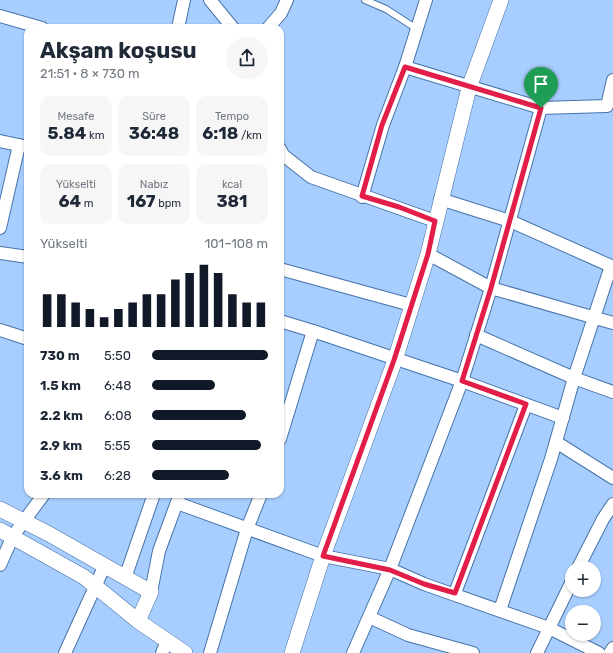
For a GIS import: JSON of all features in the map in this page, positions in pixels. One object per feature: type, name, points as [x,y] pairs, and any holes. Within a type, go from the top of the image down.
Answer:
[{"type":"street","points":[[179,24],[184,0]]},
{"type":"street","points":[[210,0],[230,24]]},
{"type":"street","points":[[271,24],[281,13],[286,0]]},
{"type":"street","points":[[362,196],[382,125],[405,67],[426,0]]},
{"type":"street","points":[[292,653],[323,556],[394,360],[428,254],[440,199],[470,88],[501,0]]},
{"type":"street","points":[[0,16],[28,24]]},
{"type":"street","points":[[405,67],[470,88],[541,108],[610,106],[613,80]]},
{"type":"street","points":[[353,653],[390,570],[462,381],[491,288],[541,108]]},
{"type":"street","points":[[0,141],[23,146],[0,228]]},
{"type":"street","points":[[284,156],[310,177],[362,196],[399,207],[435,221]]},
{"type":"street","points":[[440,199],[510,221],[612,265],[574,378],[556,442],[500,610]]},
{"type":"street","points":[[0,253],[24,256]]},
{"type":"street","points":[[428,254],[491,288],[594,316],[613,323]]},
{"type":"street","points":[[284,270],[411,305]]},
{"type":"street","points":[[284,322],[394,360],[462,381],[563,418]]},
{"type":"street","points":[[0,330],[24,338]]},
{"type":"street","points":[[284,426],[313,331]]},
{"type":"street","points":[[476,335],[574,378],[613,392]]},
{"type":"street","points":[[455,593],[526,404]]},
{"type":"street","points":[[556,442],[613,478]]},
{"type":"street","points":[[0,566],[6,533],[23,521],[41,498]]},
{"type":"street","points":[[125,578],[153,498]]},
{"type":"street","points":[[138,621],[151,592],[159,551],[178,498],[247,530],[323,556],[390,570],[424,584],[455,593],[549,628],[599,653]]},
{"type":"street","points":[[210,653],[247,530],[259,498]]},
{"type":"street","points":[[582,561],[603,519],[613,504]]},
{"type":"street","points":[[0,510],[49,534],[104,567],[151,592]]},
{"type":"street","points":[[6,533],[84,577],[138,621],[165,647],[185,653]]},
{"type":"street","points":[[65,653],[104,567]]},
{"type":"street","points":[[537,653],[565,595]]},
{"type":"street","points":[[369,617],[408,635],[473,653]]},
{"type":"street","points":[[610,653],[613,648]]},
{"type":"lane","points":[[365,0],[386,9],[417,29]]},
{"type":"route","points":[[405,67],[470,88],[541,108],[491,288],[462,381],[526,404],[455,593],[424,584],[390,570],[323,556],[394,360],[428,254],[435,221],[399,207],[362,196],[382,125],[405,67]]}]
